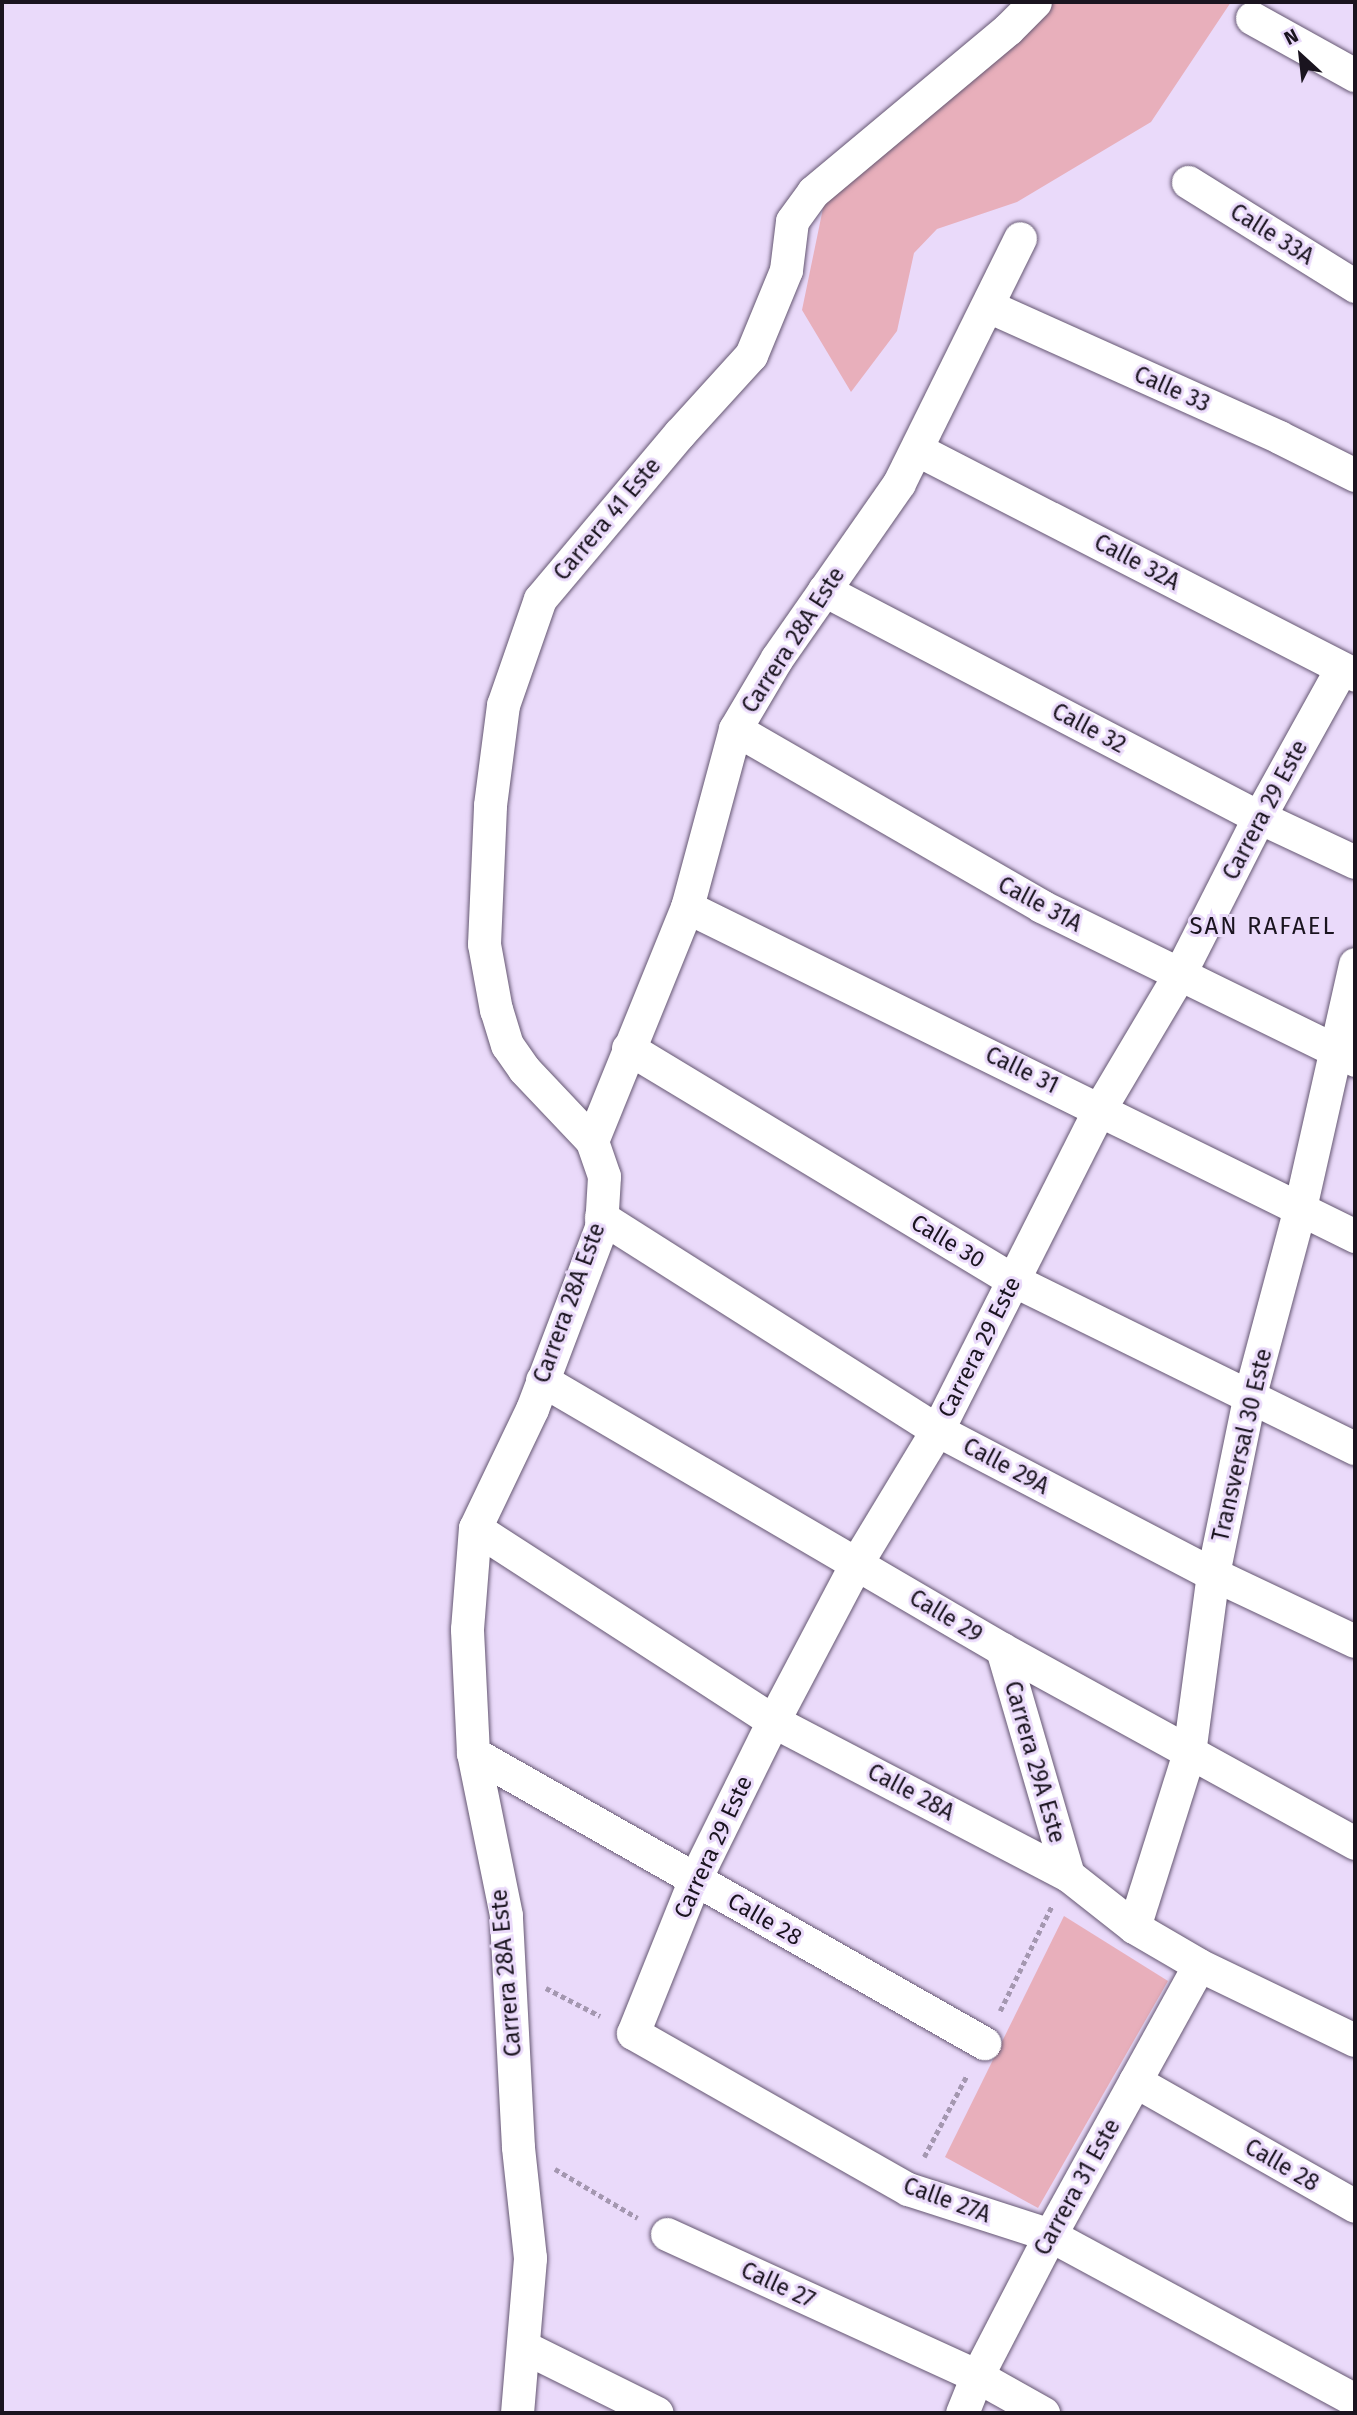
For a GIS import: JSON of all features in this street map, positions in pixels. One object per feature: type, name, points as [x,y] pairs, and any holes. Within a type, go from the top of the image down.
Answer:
[{"type":"street","name":"Carrera 41 Este","points":[[592,1141],[524,1069],[507,1045],[496,1010],[484,944],[490,805],[503,705],[540,599],[679,434],[751,355],[786,270],[792,221],[813,191],[1009,29],[1035,2]]},
{"type":"street","points":[[1252,18],[1355,75]]},
{"type":"street","name":"Calle 33A","points":[[1188,182],[1355,286]]},
{"type":"street","name":"Carrera 28A Este","points":[[517,2413],[530,2258],[518,2147],[506,1915],[473,1753],[467,1629],[475,1528],[542,1380],[600,1227],[604,1176],[592,1141],[687,907],[735,729],[777,658],[899,483],[918,450],[1020,238]]},
{"type":"street","name":"Calle 33","points":[[988,306],[1279,437],[1355,475]]},
{"type":"street","name":"Calle 32A","points":[[918,450],[1348,672]]},
{"type":"street","name":"Calle 32","points":[[824,590],[1259,817],[1355,862]]},
{"type":"street","name":"Carrera 29 Este","points":[[634,2033],[695,1879],[857,1562],[937,1430],[1100,1108],[1178,975],[1259,817],[1348,672]]},
{"type":"street","name":"Calle 31A","points":[[735,729],[1041,906],[1346,1056]]},
{"type":"street","name":"Calle 31","points":[[687,907],[1100,1108],[1355,1236]]},
{"type":"street","name":"Transversal 30 Este","points":[[1135,1927],[1189,1753],[1213,1574],[1250,1398],[1300,1208],[1346,1056],[1355,964]]},
{"type":"street","name":"Calle 30","points":[[628,1048],[1013,1280],[1355,1448]]},
{"type":"street","name":"Calle 29A","points":[[601,1217],[937,1430],[1213,1574],[1355,1641]]},
{"type":"street","name":"Calle 29","points":[[542,1380],[1002,1649],[1355,1843]]},
{"type":"street","name":"Calle 28A","points":[[475,1528],[774,1721],[1068,1875],[1135,1927],[1199,1965],[1355,2040]]},
{"type":"street","name":"Carrera 29A Este","points":[[1002,1649],[1068,1875]]},
{"type":"street","name":"Calle 28","points":[[473,1753],[984,2043]]},
{"type":"street","name":"Carrera 31 Este","points":[[962,2413],[977,2376],[1050,2235],[1199,1965]]},
{"type":"street","name":"Calle 27A","points":[[634,2033],[908,2189],[1050,2235],[1355,2400]]},
{"type":"street","name":"Calle 28","points":[[1135,2081],[1355,2206]]},
{"type":"street","name":"Calle 27","points":[[667,2234],[977,2376],[1043,2413]]},
{"type":"street","points":[[524,2347],[657,2413]]},
{"type":"path","points":[[508,1968],[634,2033]]},
{"type":"path","points":[[518,2147],[667,2234]]},
{"type":"shaded area","points":[[1045,2],[1231,2],[1151,122],[1017,202],[937,229],[914,253],[897,331],[851,392],[802,310],[828,184]]},
{"type":"shaded area","points":[[1064,1916],[1168,1981],[1038,2208],[945,2157]]},
{"type":"district","name":"SAN RAFAEL","points":[[1263,927]]}]
